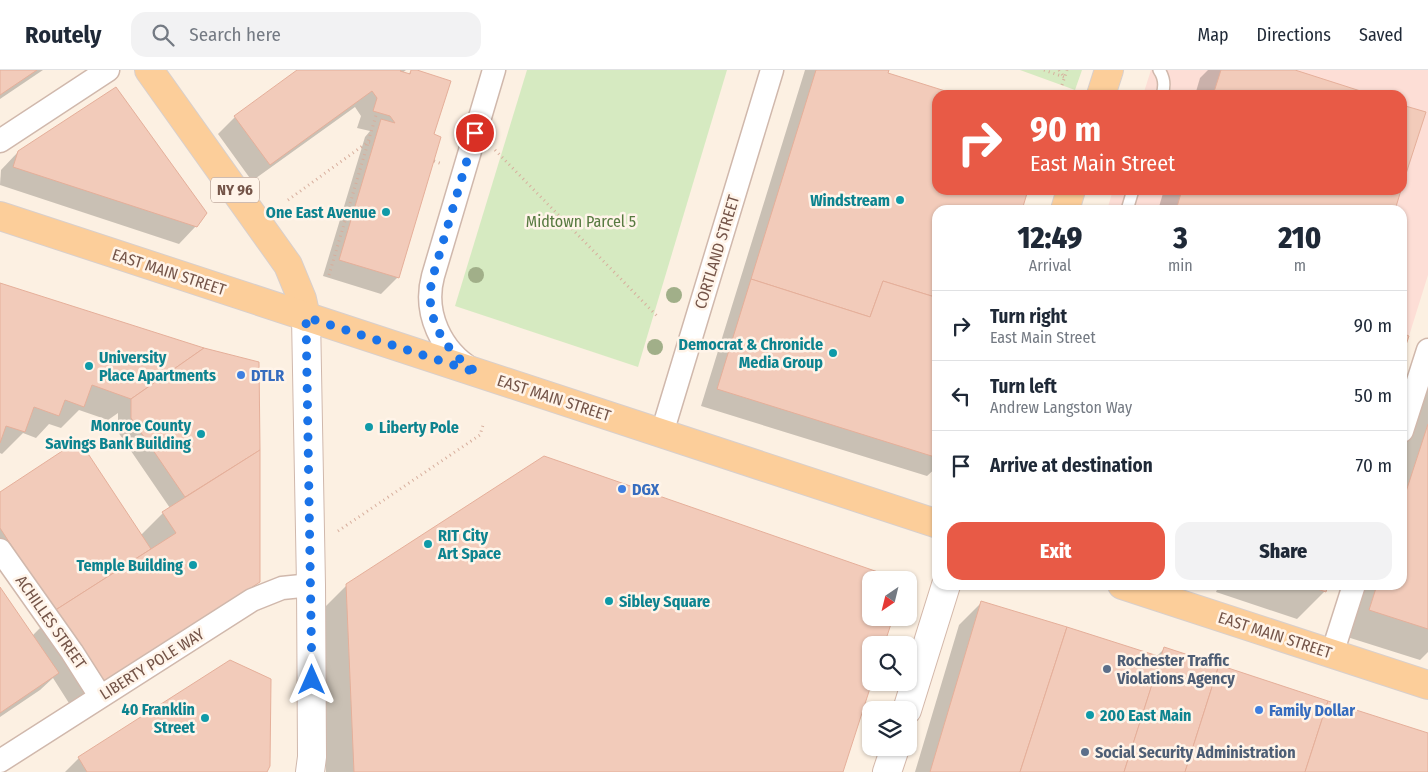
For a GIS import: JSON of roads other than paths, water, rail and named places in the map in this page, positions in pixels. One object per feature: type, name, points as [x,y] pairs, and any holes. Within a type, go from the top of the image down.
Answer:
[{"type":"main road","name":"NY 96","points":[[149,70],[288,265],[302,299],[306,317]]},
{"type":"main road","points":[[1103,90],[1109,70]]},
{"type":"main road","name":"EAST MAIN STREET","points":[[0,216],[932,522]]},
{"type":"main road","name":"EAST MAIN STREET","points":[[1137,590],[1428,685]]},
{"type":"street","points":[[0,141],[108,70]]},
{"type":"street","points":[[478,373],[460,360],[446,343],[433,318],[429,301],[433,276],[494,70]]},
{"type":"street","name":"CORTLAND STREET","points":[[662,433],[772,70]]},
{"type":"street","points":[[306,317],[311,585],[312,757],[310,772]]},
{"type":"street","points":[[1407,415],[1428,350]]},
{"type":"street","name":"ACHILLES STREET","points":[[0,550],[72,652],[100,696]]},
{"type":"street","name":"LIBERTY POLE WAY","points":[[0,762],[252,600],[282,588],[311,585]]},
{"type":"street","points":[[910,701],[944,590]]},
{"type":"street","points":[[1332,654],[1352,590]]},
{"type":"street","points":[[887,772],[892,756]]},
{"type":"lane","points":[[1159,70],[1163,76],[1164,90]]},
{"type":"place","name":"Windstream","points":[[900,200]]},
{"type":"place","name":"One East Avenue","points":[[386,212]]},
{"type":"place","name":"Democrat & Chronicle Media Group","points":[[833,353]]},
{"type":"place","name":"University Place Apartments","points":[[89,366]]},
{"type":"place","name":"DTLR","points":[[241,375]]},
{"type":"place","name":"Liberty Pole","points":[[369,427]]},
{"type":"place","name":"Monroe County Savings Bank Building","points":[[201,434]]},
{"type":"place","name":"DGX","points":[[622,489]]},
{"type":"place","name":"RIT City Art Space","points":[[428,544]]},
{"type":"place","name":"Temple Building","points":[[193,565]]},
{"type":"place","name":"Sibley Square","points":[[609,601]]},
{"type":"place","name":"Rochester Traffic Violations Agency","points":[[1107,669]]},
{"type":"place","name":"Family Dollar","points":[[1259,710]]},
{"type":"place","name":"200 East Main","points":[[1090,715]]},
{"type":"place","name":"40 Franklin Street","points":[[205,718]]},
{"type":"place","name":"Social Security Administration","points":[[1085,752]]},
{"type":"park label","name":"Midtown Parcel 5","points":[[581,221]]}]
